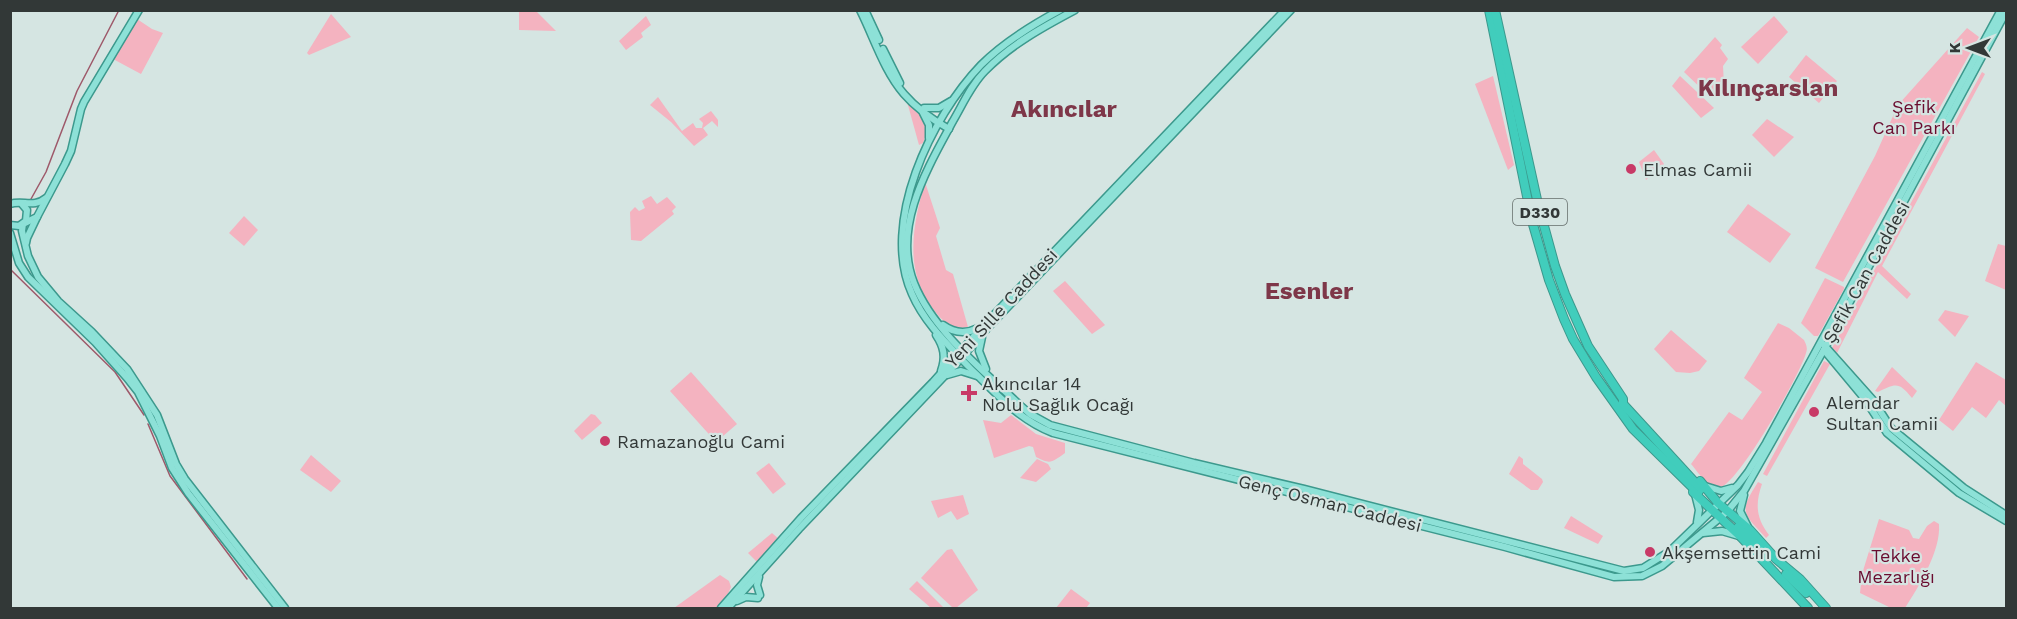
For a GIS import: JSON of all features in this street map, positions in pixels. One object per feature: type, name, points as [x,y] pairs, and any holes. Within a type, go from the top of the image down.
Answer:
[{"type":"highway","points":[[1487,10],[1499,43]]},
{"type":"highway","points":[[1497,10],[1499,43]]},
{"type":"highway","name":"D330","points":[[1499,43],[1532,221],[1549,280],[1573,339],[1606,393],[1612,408],[1630,431],[1700,490]]},
{"type":"highway","name":"D330","points":[[1499,43],[1543,225],[1555,266],[1580,330],[1623,399],[1700,490]]},
{"type":"highway","points":[[1700,490],[1750,530],[1776,559],[1800,579],[1824,609]]},
{"type":"highway","points":[[1700,490],[1708,513],[1716,521],[1738,531],[1824,609]]},
{"type":"highway","points":[[1738,531],[1808,609]]},
{"type":"highway","points":[[1738,531],[1814,609]]},
{"type":"main road","points":[[26,247],[27,238],[71,151],[84,102],[139,10]]},
{"type":"main road","points":[[860,10],[896,84],[905,96],[950,127]]},
{"type":"main road","points":[[865,10],[903,89],[923,109],[929,125],[927,144]]},
{"type":"main road","points":[[941,376],[944,351],[911,293],[906,278],[902,253],[903,227],[909,199],[927,144],[956,96],[982,64],[997,51],[1060,10]]},
{"type":"main road","points":[[961,354],[925,305],[914,283],[908,262],[911,217],[921,182],[978,78],[991,65],[1032,34],[1075,10]]},
{"type":"main road","name":"Yeni Sille Caddesi","points":[[728,609],[984,328],[1285,10]]},
{"type":"main road","name":"Yeni Sille Caddesi","points":[[984,328],[1291,10]]},
{"type":"main road","name":"Şefik Can Caddesi","points":[[1708,513],[1738,485],[1762,451],[1824,346],[2001,10]]},
{"type":"main road","name":"Şefik Can Caddesi","points":[[1716,521],[1727,512],[1746,489],[2007,12]]},
{"type":"main road","points":[[923,109],[939,108],[956,96]]},
{"type":"main road","points":[[948,107],[950,115],[957,114]]},
{"type":"main road","points":[[932,135],[939,134],[941,142]]},
{"type":"main road","points":[[12,200],[21,203],[40,203],[48,196]]},
{"type":"main road","points":[[21,203],[28,214],[24,223],[26,247]]},
{"type":"main road","points":[[10,225],[15,226],[38,217]]},
{"type":"main road","points":[[10,233],[19,263],[28,277],[95,342],[133,385],[151,417],[172,468],[188,493],[278,609]]},
{"type":"main road","points":[[12,242],[13,238],[19,236],[22,238],[32,267],[44,286],[92,332],[133,377],[158,416],[176,464],[185,479],[285,609]]},
{"type":"main road","points":[[935,318],[947,328],[961,332],[984,328],[979,351],[982,364],[992,378]]},
{"type":"main road","points":[[926,320],[961,354]]},
{"type":"main road","points":[[1824,346],[1872,400],[1891,428],[1964,488],[2007,514]]},
{"type":"main road","points":[[1824,346],[1864,398],[1887,433],[1959,493],[2007,521]]},
{"type":"main road","name":"Genç Osman Caddesi","points":[[961,354],[979,377],[1021,416],[1053,433],[1495,544],[1614,578],[1634,578],[1648,574],[1669,561],[1716,521]]},
{"type":"main road","name":"Genç Osman Caddesi","points":[[961,354],[992,378],[1030,414],[1050,425],[1615,570],[1634,570],[1652,564],[1670,551],[1708,513]]},
{"type":"main road","points":[[941,376],[961,371],[979,377]]},
{"type":"main road","name":"Yeni Sille Caddesi","points":[[721,609],[801,518],[941,376]]},
{"type":"main road","points":[[1694,528],[1699,510],[1700,490],[1721,491],[1738,485]]},
{"type":"main road","points":[[1746,489],[1740,511],[1750,530]]},
{"type":"main road","points":[[1700,535],[1708,531],[1738,531]]},
{"type":"main road","points":[[734,602],[746,597],[759,596],[757,585],[762,571]]},
{"type":"green space","points":[[536,10],[556,31],[519,30],[519,11]]},
{"type":"green space","points":[[331,14],[351,37],[309,55],[307,53]]},
{"type":"green space","points":[[646,16],[651,25],[641,33],[643,37],[626,50],[619,41]]},
{"type":"green space","points":[[1774,16],[1788,32],[1758,64],[1741,47]]},
{"type":"green space","points":[[137,19],[163,33],[141,74],[113,59]]},
{"type":"green space","name":"Şefik Can Parkı","points":[[1967,28],[1979,37],[1843,282],[1815,268],[1875,156],[1898,105]]},
{"type":"green space","points":[[1715,37],[1722,45],[1720,48],[1728,59],[1723,66],[1724,85],[1709,96],[1684,72]]},
{"type":"green space","points":[[1806,55],[1837,81],[1819,103],[1789,77]]},
{"type":"green space","points":[[1982,72],[1985,74],[1882,266],[1911,294],[1907,299],[1878,272],[1837,353],[1832,348]]},
{"type":"green space","points":[[1493,76],[1514,165],[1508,170],[1475,84]]},
{"type":"green space","points":[[1680,76],[1714,108],[1701,118],[1672,86]]},
{"type":"green space","points":[[658,97],[682,131],[693,123],[696,128],[702,128],[703,123],[699,119],[711,111],[718,120],[718,127],[712,121],[703,128],[708,135],[694,146],[671,122],[650,105]]},
{"type":"green space","points":[[906,98],[921,112],[926,123],[926,135],[923,143],[919,145]]},
{"type":"green space","points":[[1767,119],[1794,137],[1774,157],[1752,135]]},
{"type":"green space","points":[[1654,150],[1664,164],[1646,180],[1639,162]]},
{"type":"green space","points":[[925,182],[940,228],[936,236],[946,270],[953,274],[968,327],[950,326],[944,321],[926,299],[919,283],[913,250],[914,233]]},
{"type":"green space","points":[[651,196],[657,204],[667,197],[676,207],[672,211],[674,214],[641,241],[631,240],[630,212],[635,207],[639,211],[645,208],[642,201]]},
{"type":"green space","points":[[1748,204],[1791,234],[1770,263],[1727,232]]},
{"type":"green space","points":[[244,216],[258,230],[244,246],[229,233]]},
{"type":"green space","points":[[1998,244],[2006,246],[2006,290],[1985,281]]},
{"type":"green space","points":[[1825,278],[1844,289],[1818,336],[1814,336],[1801,323]]},
{"type":"green space","points":[[1065,281],[1105,325],[1092,334],[1053,291]]},
{"type":"green space","points":[[1945,310],[1969,316],[1955,337],[1938,320]]},
{"type":"green space","points":[[1778,323],[1789,328],[1804,340],[1807,349],[1802,365],[1781,405],[1739,470],[1727,483],[1718,488],[1714,487],[1703,479],[1691,464],[1729,412],[1742,420],[1762,392],[1744,378]]},
{"type":"green space","points":[[1671,330],[1707,361],[1699,371],[1676,372],[1654,349]]},
{"type":"green space","points":[[1824,361],[1830,364],[1767,476],[1763,474]]},
{"type":"green space","points":[[1976,362],[2006,380],[2006,406],[1999,400],[1986,418],[1972,407],[1953,431],[1939,420]]},
{"type":"green space","points":[[1892,367],[1917,391],[1912,398],[1904,389],[1897,386],[1875,391]]},
{"type":"green space","points":[[691,372],[737,424],[716,442],[670,391]]},
{"type":"green space","points":[[591,414],[602,423],[582,440],[574,431]]},
{"type":"green space","points":[[1011,415],[1036,434],[1065,443],[1065,453],[1048,462],[1036,457],[1033,447],[1029,446],[994,458],[983,420],[1001,423]]},
{"type":"green space","points":[[311,455],[341,481],[331,492],[300,470]]},
{"type":"green space","points":[[1519,456],[1523,459],[1523,464],[1542,479],[1543,482],[1538,490],[1531,490],[1509,474]]},
{"type":"green space","points":[[1037,459],[1048,464],[1051,469],[1036,482],[1020,478]]},
{"type":"green space","points":[[769,463],[786,484],[773,494],[756,473]]},
{"type":"green space","points":[[1758,482],[1762,484],[1758,498],[1758,511],[1761,523],[1769,535],[1766,538],[1746,512],[1748,500]]},
{"type":"green space","points":[[963,495],[969,514],[957,520],[951,511],[938,518],[931,501]]},
{"type":"green space","points":[[1571,516],[1603,536],[1598,544],[1564,528]]},
{"type":"green space","name":"Tekke Mezarlığı","points":[[1879,519],[1909,530],[1913,538],[1919,539],[1927,526],[1934,521],[1939,524],[1933,557],[1905,608],[1891,608],[1860,593],[1862,574]]},
{"type":"green space","points":[[772,533],[780,540],[759,564],[748,553]]},
{"type":"green space","points":[[952,549],[978,590],[956,608],[953,608],[921,578],[947,550]]},
{"type":"green space","points":[[720,575],[729,581],[731,587],[726,598],[717,608],[674,608]]},
{"type":"green space","points":[[917,581],[944,608],[931,608],[909,589]]},
{"type":"green space","points":[[1071,589],[1090,603],[1086,608],[1056,608]]},
{"type":"waterway","points":[[31,199],[46,172],[77,91],[119,10]]},
{"type":"waterway","points":[[10,269],[115,372],[144,415]]},
{"type":"waterway","points":[[148,424],[170,476],[247,579]]},
{"type":"tunnel","points":[[1720,508],[1738,527]]},
{"type":"place","name":"Elmas Camii","points":[[1631,169]]},
{"type":"place","name":"Akıncılar 14 Nolu Sağlık Ocağı","points":[[969,393]]},
{"type":"place","name":"Alemdar Sultan Camii","points":[[1814,412]]},
{"type":"place","name":"Ramazanoğlu Cami","points":[[605,441]]},
{"type":"place","name":"Akşemsettin Cami","points":[[1650,552]]},
{"type":"district","name":"Kılınçarslan","points":[[1768,88]]},
{"type":"district","name":"Akıncılar","points":[[1064,109]]},
{"type":"district","name":"Esenler","points":[[1309,291]]}]
